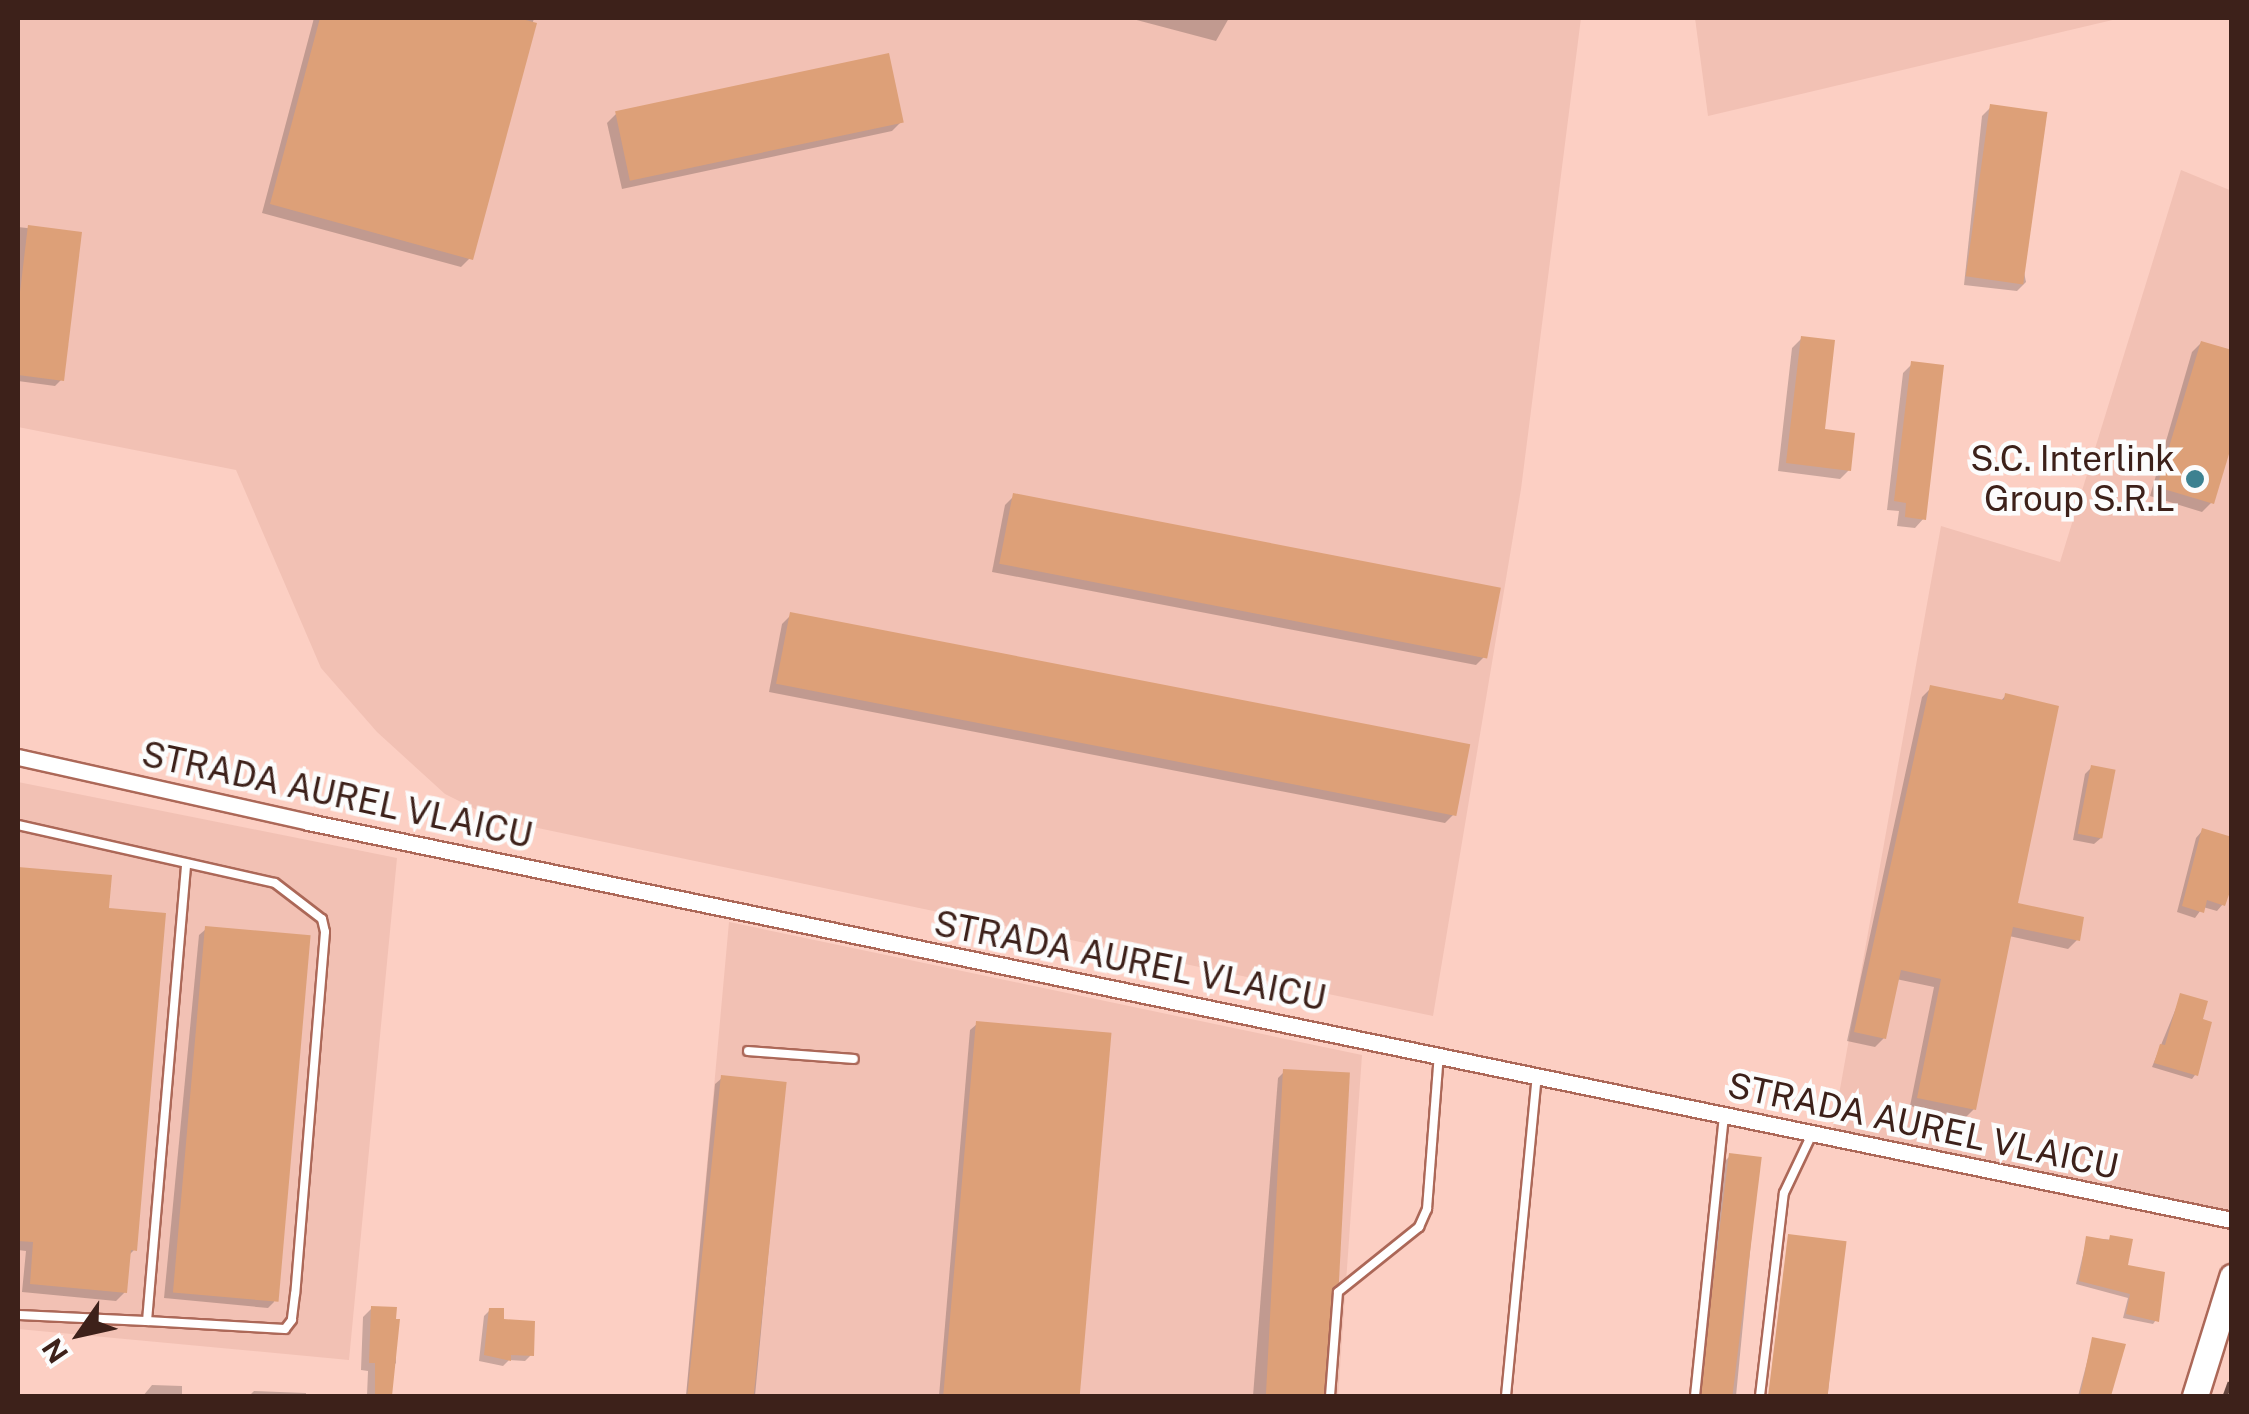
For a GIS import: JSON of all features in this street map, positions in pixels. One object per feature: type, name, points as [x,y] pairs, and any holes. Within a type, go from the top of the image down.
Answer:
[{"type":"main road","points":[[2195,1396],[2232,1277]]},
{"type":"street","name":"STRADA AUREL VLAICU","points":[[18,757],[308,822],[2232,1220]]},
{"type":"lane","points":[[18,825],[275,883],[322,919],[326,932],[292,1320],[286,1329],[18,1315]]},
{"type":"lane","points":[[146,1321],[186,865]]},
{"type":"lane","points":[[748,1051],[854,1059]]},
{"type":"lane","points":[[1330,1396],[1338,1292],[1419,1227],[1427,1209],[1439,1054]]},
{"type":"lane","points":[[1506,1396],[1537,1075]]},
{"type":"lane","points":[[1695,1396],[1724,1115]]},
{"type":"lane","points":[[1760,1396],[1782,1206],[1796,1161],[1812,1134]]},
{"type":"shaded area","points":[[18,18],[1581,18],[1521,489],[1433,1016],[495,819],[445,794],[377,732],[321,668],[236,470],[18,427]]},
{"type":"shaded area","points":[[1695,18],[2121,18],[1708,116]]},
{"type":"shaded area","points":[[2181,170],[2232,191],[2231,1221],[1833,1128],[1941,526],[2060,562]]},
{"type":"shaded area","points":[[18,782],[397,858],[349,1360],[18,1329]]},
{"type":"shaded area","points":[[729,922],[1362,1055],[1338,1396],[686,1396]]},
{"type":"building","points":[[320,18],[518,18],[537,23],[473,260],[270,204]]},
{"type":"building","points":[[889,53],[904,122],[630,181],[615,111]]},
{"type":"building","points":[[1990,104],[2047,112],[2023,284],[1966,276]]},
{"type":"building","points":[[28,225],[82,232],[64,381],[18,375],[18,309]]},
{"type":"building","points":[[1801,336],[1835,340],[1825,429],[1855,433],[1851,471],[1786,463]]},
{"type":"building","points":[[2201,341],[2232,350],[2232,444],[2214,504],[2157,487]]},
{"type":"building","points":[[1911,361],[1944,365],[1926,520],[1905,517],[1906,503],[1894,501]]},
{"type":"building","points":[[1013,493],[1501,588],[1487,659],[999,564]]},
{"type":"building","points":[[790,612],[1470,744],[1456,816],[776,684]]},
{"type":"building","points":[[1930,685],[2004,700],[2005,693],[2059,706],[2018,903],[2084,917],[2080,941],[2013,927],[1976,1110],[1917,1098],[1941,979],[1901,970],[1886,1039],[1854,1032]]},
{"type":"building","points":[[2091,765],[2116,770],[2102,838],[2078,834]]},
{"type":"building","points":[[2202,828],[2232,837],[2232,886],[2225,906],[2207,900],[2204,913],[2182,906]]},
{"type":"building","points":[[18,867],[112,875],[109,908],[166,913],[137,1251],[131,1250],[127,1293],[30,1284],[33,1242],[18,1241]]},
{"type":"building","points":[[205,926],[311,935],[279,1302],[173,1293]]},
{"type":"building","points":[[2180,993],[2208,1001],[2203,1019],[2212,1022],[2198,1076],[2154,1063],[2160,1044],[2165,1045]]},
{"type":"building","points":[[976,1021],[1111,1033],[1080,1396],[943,1396]]},
{"type":"building","points":[[1283,1069],[1350,1073],[1333,1396],[1266,1396]]},
{"type":"building","points":[[721,1075],[787,1082],[754,1396],[687,1395]]},
{"type":"building","points":[[1729,1153],[1762,1157],[1732,1396],[1699,1395]]},
{"type":"building","points":[[1788,1234],[1847,1241],[1828,1396],[1768,1396]]},
{"type":"building","points":[[2110,1235],[2133,1239],[2128,1265],[2165,1272],[2159,1322],[2126,1314],[2130,1294],[2079,1281],[2086,1236],[2109,1240]]},
{"type":"building","points":[[371,1306],[397,1307],[396,1319],[400,1319],[392,1396],[375,1396],[375,1363],[369,1363]]},
{"type":"building","points":[[489,1308],[504,1308],[504,1319],[535,1321],[534,1356],[511,1355],[511,1361],[484,1355]]},
{"type":"building","points":[[2092,1337],[2126,1344],[2111,1396],[2080,1396]]},
{"type":"railway","points":[[2225,1396],[2232,1377]]},
{"type":"place","name":"S.C. Interlink Group S.R.L","points":[[2195,479]]}]
